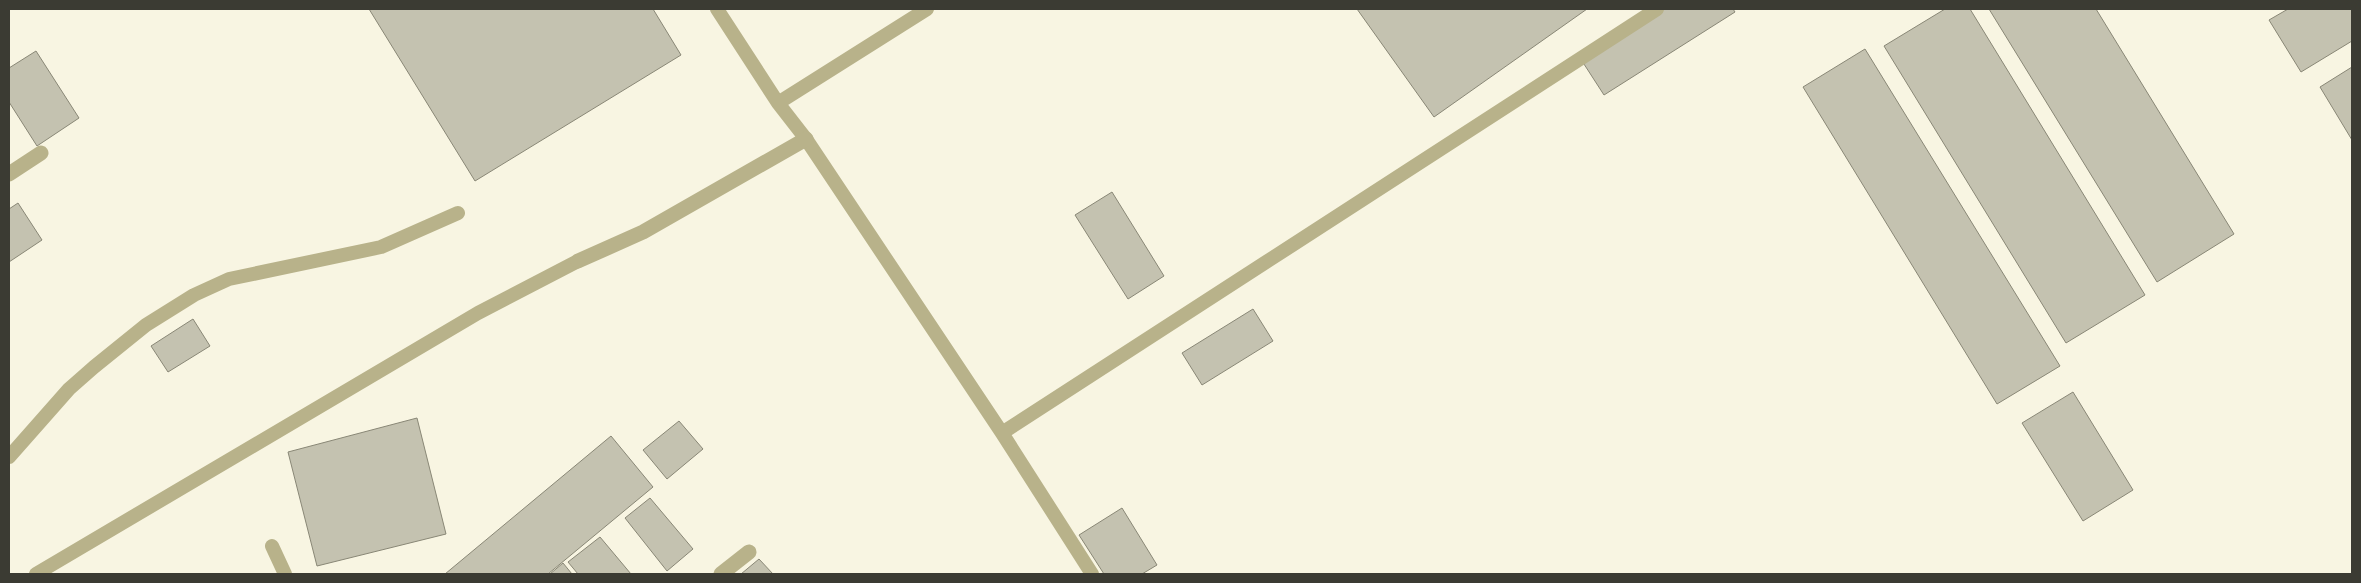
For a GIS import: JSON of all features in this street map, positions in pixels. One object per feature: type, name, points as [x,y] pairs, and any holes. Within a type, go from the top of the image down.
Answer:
[{"type":"street","points":[[578,261],[643,232],[806,139]]},
{"type":"street","points":[[9,174],[41,153]]},
{"type":"street","points":[[721,574],[750,552]]},
{"type":"lane","points":[[717,9],[778,104],[806,139],[1002,434],[1092,574]]},
{"type":"lane","points":[[778,104],[927,9]]},
{"type":"lane","points":[[1002,434],[1656,9]]},
{"type":"lane","points":[[9,457],[69,389],[146,326],[194,295],[229,279],[381,247],[458,212]]},
{"type":"lane","points":[[36,574],[478,313],[578,261]]},
{"type":"lane","points":[[272,546],[285,574]]},
{"type":"building","points":[[369,9],[653,9],[681,55],[475,181]]},
{"type":"building","points":[[1357,9],[1587,9],[1434,117]]},
{"type":"building","points":[[1664,9],[1733,9],[1735,12],[1604,95],[1582,61]]},
{"type":"building","points":[[1945,9],[1970,9],[2145,295],[2066,343],[1884,46]]},
{"type":"building","points":[[1989,9],[2096,9],[2234,234],[2157,282]]},
{"type":"building","points":[[2288,9],[2352,9],[2352,41],[2301,72],[2269,20]]},
{"type":"building","points":[[1865,49],[2060,366],[1997,404],[1803,87]]},
{"type":"building","points":[[36,51],[79,118],[37,146],[9,102],[9,68]]},
{"type":"building","points":[[2352,67],[2352,140],[2320,87]]},
{"type":"building","points":[[1112,192],[1164,276],[1128,299],[1075,215]]},
{"type":"building","points":[[18,203],[42,240],[9,262],[9,209]]},
{"type":"building","points":[[1253,309],[1273,341],[1202,385],[1182,353]]},
{"type":"building","points":[[193,319],[210,346],[168,372],[151,346]]},
{"type":"building","points":[[2073,392],[2133,490],[2083,521],[2022,423]]},
{"type":"building","points":[[417,418],[446,534],[317,566],[288,452]]},
{"type":"building","points":[[679,421],[703,449],[667,479],[643,450]]},
{"type":"building","points":[[611,436],[653,487],[548,574],[445,574]]},
{"type":"building","points":[[650,498],[693,549],[667,571],[625,518]]},
{"type":"building","points":[[1122,508],[1157,565],[1142,574],[1104,574],[1079,535]]},
{"type":"building","points":[[600,537],[631,574],[578,574],[568,562]]},
{"type":"building","points":[[759,559],[773,574],[741,574]]},
{"type":"building","points":[[563,563],[572,574],[550,574]]}]
